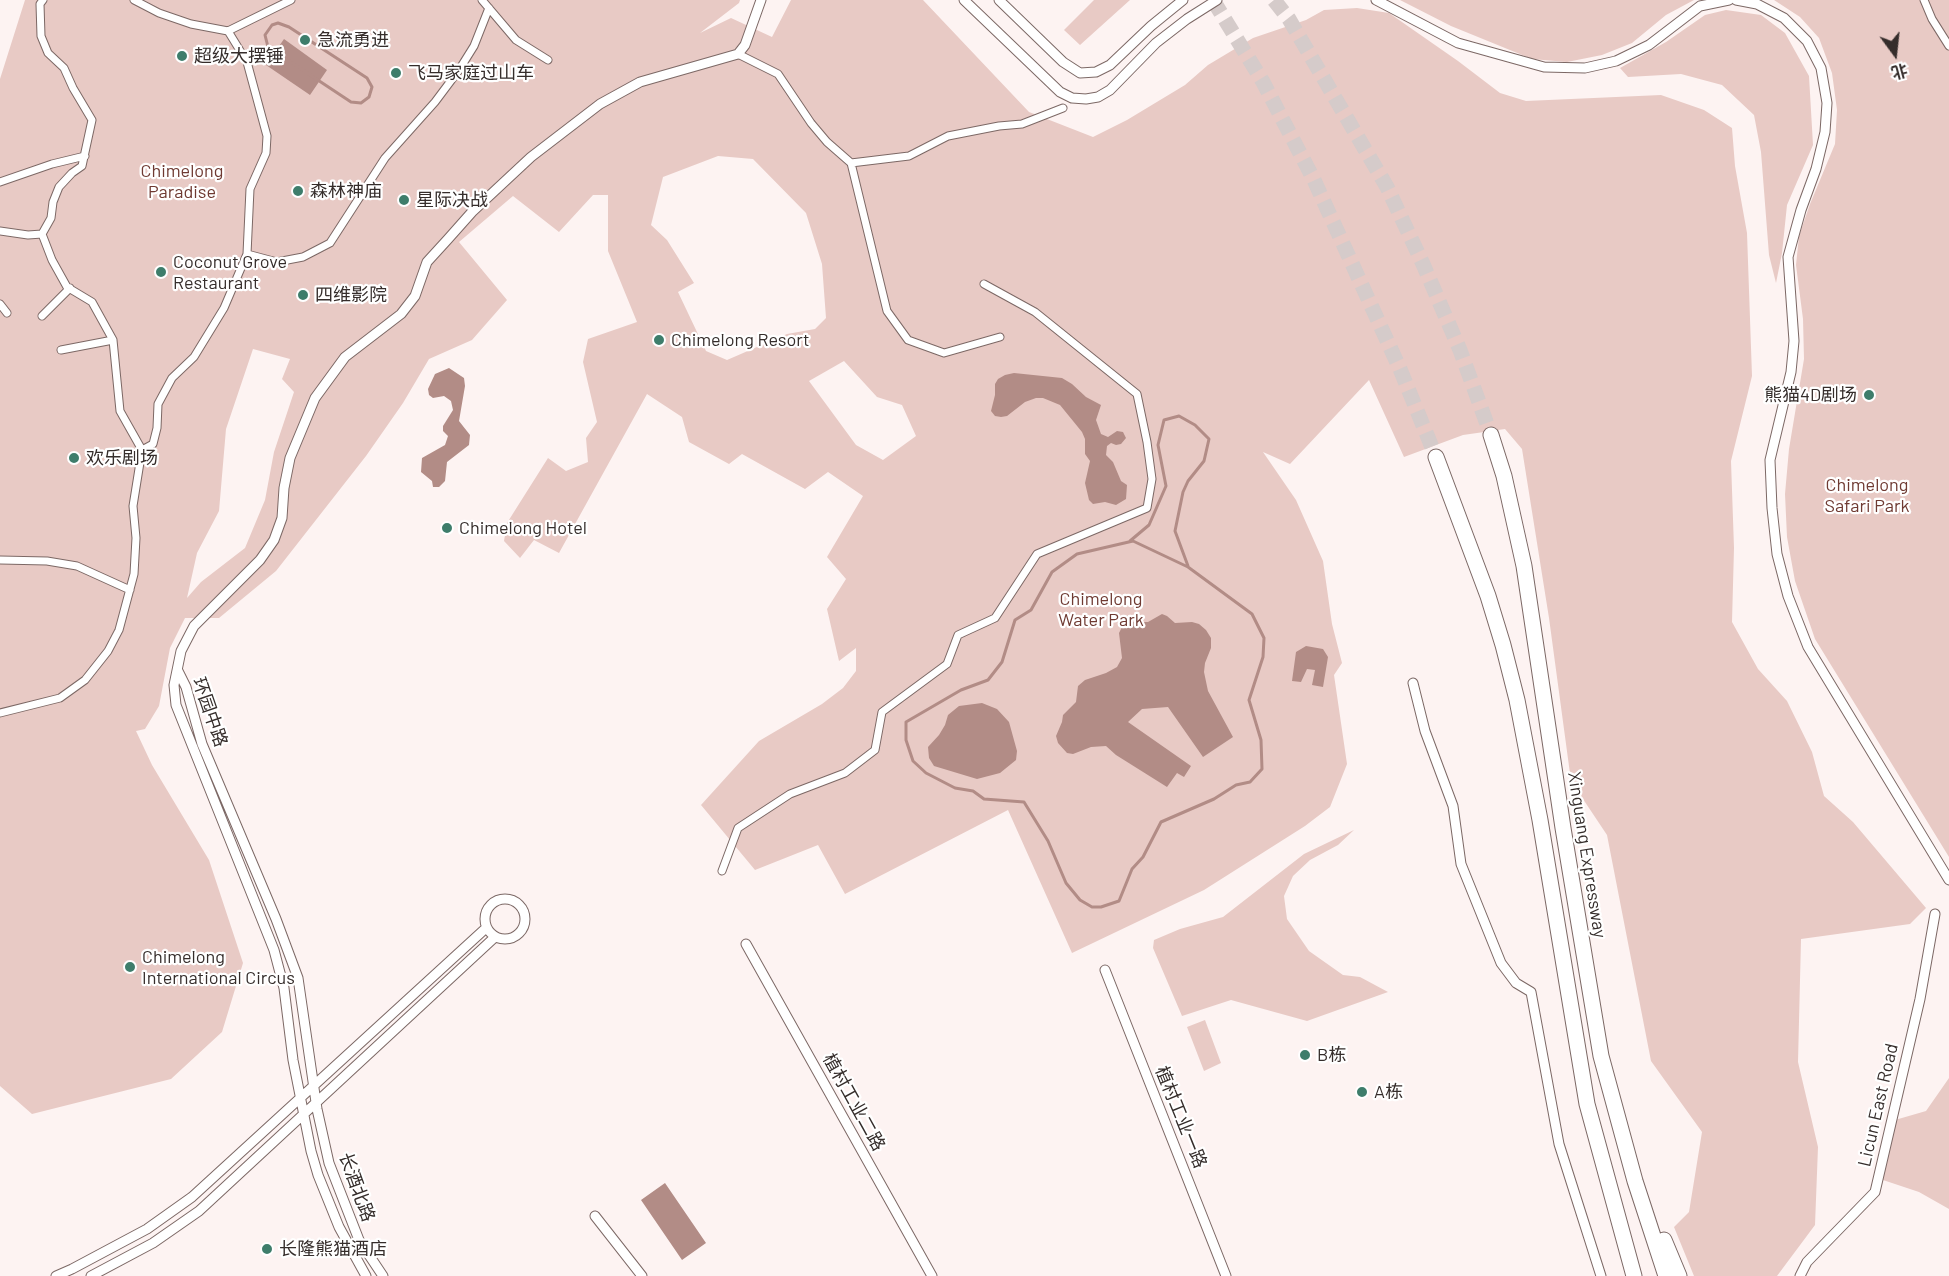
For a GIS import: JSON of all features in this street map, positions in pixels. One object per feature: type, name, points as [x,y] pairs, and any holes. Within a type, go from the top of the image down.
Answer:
[{"type":"highway","name":"Xinguang Expressway","points":[[1491,435],[1510,498],[1524,566],[1563,828],[1599,1044],[1635,1180],[1666,1276]]},
{"type":"highway","points":[[1436,457],[1488,596],[1517,700],[1540,820],[1587,1104],[1634,1276]]},
{"type":"highway","points":[[1620,1125],[1679,1276]]},
{"type":"street","points":[[42,234],[51,218],[53,202],[59,187],[82,166],[92,120],[64,68],[48,53],[41,36],[40,4],[43,0]]},
{"type":"street","points":[[134,0],[159,13],[191,24],[228,31],[291,0]]},
{"type":"street","points":[[482,0],[516,40],[548,60]]},
{"type":"street","points":[[178,671],[181,651],[194,626],[260,560],[274,540],[282,518],[284,488],[290,458],[315,398],[345,357],[401,314],[415,296],[427,262],[472,212],[531,157],[600,104],[640,82],[738,54],[746,45],[761,0]]},
{"type":"street","points":[[964,0],[1060,92],[1072,98],[1086,99],[1098,97],[1110,90],[1156,43],[1217,0]]},
{"type":"street","points":[[999,0],[1063,62],[1080,72],[1096,72],[1110,65],[1150,26],[1183,0]]},
{"type":"street","points":[[1376,0],[1458,43],[1544,67],[1585,68],[1616,61],[1649,45],[1700,6],[1729,0]]},
{"type":"street","points":[[1736,0],[1757,3],[1784,18],[1807,41],[1821,68],[1827,103],[1825,132],[1816,169],[1801,210],[1788,257],[1793,352],[1791,372],[1770,460],[1777,554],[1788,596],[1808,646],[1949,880]]},
{"type":"street","points":[[1924,0],[1932,19],[1949,46]]},
{"type":"street","points":[[247,254],[277,262],[303,257],[330,243],[385,158],[424,115],[459,70],[474,46],[489,8]]},
{"type":"street","points":[[142,450],[153,444],[157,428],[158,404],[172,378],[194,357],[224,308],[247,254],[250,189],[266,153],[267,136],[247,62],[228,31]]},
{"type":"street","points":[[738,54],[778,74],[811,123],[827,142],[851,163],[887,311],[908,340],[944,353],[1000,337]]},
{"type":"street","points":[[851,163],[909,156],[948,136],[1022,124],[1063,108]]},
{"type":"street","points":[[0,182],[52,164],[85,156]]},
{"type":"street","points":[[0,231],[28,235],[42,234]]},
{"type":"street","points":[[0,713],[60,698],[85,680],[98,667],[119,630],[134,574],[136,538],[133,506],[142,450],[120,411],[113,340],[92,302],[67,286],[52,260],[42,234]]},
{"type":"street","points":[[722,871],[738,828],[790,794],[845,773],[875,750],[882,712],[947,663],[958,635],[995,618],[1037,554],[1147,508],[1152,479],[1137,394],[1035,312],[984,284]]},
{"type":"street","points":[[42,316],[70,288]]},
{"type":"street","points":[[0,304],[7,313]]},
{"type":"street","points":[[61,350],[113,340]]},
{"type":"street","points":[[0,560],[47,561],[77,566],[130,590]]},
{"type":"street","name":"环园中路","points":[[178,671],[186,687],[202,744],[280,929],[298,978],[316,1103]]},
{"type":"street","name":"环园中路","points":[[178,671],[174,685],[176,705],[274,950],[284,988],[303,1115]]},
{"type":"street","points":[[1413,683],[1425,731],[1453,806],[1461,864],[1501,963],[1516,983],[1531,992],[1559,1144],[1601,1276]]},
{"type":"street","points":[[506,899],[518,904],[525,915],[523,928],[514,938],[495,937],[486,927],[485,914],[493,903],[506,899]]},
{"type":"street","name":"Licun East Road","points":[[1800,1276],[1807,1262],[1875,1192],[1920,999],[1935,914]]},
{"type":"street","points":[[56,1276],[147,1229],[192,1197],[486,927]]},
{"type":"street","points":[[91,1276],[153,1243],[199,1211],[495,937]]},
{"type":"street","name":"植村工业二路","points":[[747,944],[932,1276]]},
{"type":"street","name":"植村工业一路","points":[[1105,970],[1226,1276]]},
{"type":"street","name":"长酒北路","points":[[316,1103],[329,1163],[343,1200],[359,1240],[383,1276]]},
{"type":"street","name":"长酒北路","points":[[303,1115],[311,1151],[326,1195],[342,1234],[366,1276]]},
{"type":"street","points":[[595,1216],[642,1276]]},
{"type":"green space","points":[[25,0],[740,0],[700,33],[731,18],[772,37],[791,0],[923,0],[1029,112],[1093,137],[1127,120],[1185,85],[1208,65],[1253,38],[1306,20],[1324,10],[1357,8],[1389,13],[1500,93],[1526,101],[1661,95],[1704,110],[1732,128],[1735,166],[1747,233],[1752,376],[1731,461],[1734,548],[1732,622],[1758,669],[1787,701],[1812,752],[1824,796],[1853,822],[1926,908],[1910,924],[1801,939],[1798,1062],[1818,1147],[1815,1225],[1777,1276],[1694,1276],[1674,1227],[1689,1212],[1702,1132],[1651,1061],[1607,835],[1571,781],[1549,618],[1522,449],[1505,429],[1463,435],[1404,457],[1369,380],[1290,464],[1263,452],[1296,500],[1323,561],[1332,624],[1342,663],[1334,675],[1347,764],[1330,807],[1305,826],[1204,890],[1072,953],[1008,810],[845,894],[818,845],[755,870],[701,805],[759,741],[822,704],[843,688],[856,671],[856,648],[839,661],[827,609],[846,579],[827,557],[863,496],[828,472],[805,489],[742,454],[729,464],[689,442],[682,417],[647,394],[559,553],[534,540],[520,558],[504,541],[507,523],[548,458],[566,471],[588,462],[586,438],[597,422],[583,362],[588,339],[637,322],[608,251],[608,195],[593,195],[559,232],[513,196],[459,242],[507,300],[472,340],[429,359],[403,403],[366,456],[276,571],[219,618],[185,618],[170,648],[159,706],[145,729],[136,731],[152,765],[209,860],[243,963],[222,1032],[171,1079],[32,1114],[0,1086],[0,79]],"holes":[[[718,156],[753,159],[806,213],[822,264],[826,318],[815,329],[787,334],[727,360],[706,351],[678,292],[694,283],[667,240],[651,225],[663,177]],[[253,349],[290,359],[282,379],[294,392],[274,452],[265,500],[245,548],[201,582],[187,598],[197,553],[219,511],[226,429]],[[844,361],[877,397],[902,405],[916,436],[883,460],[856,445],[809,381]]]},
{"type":"green space","points":[[1094,0],[1130,0],[1080,45],[1064,30]]},
{"type":"green space","points":[[1400,0],[1694,0],[1666,15],[1632,43],[1602,55],[1567,62],[1532,59],[1451,26]]},
{"type":"green space","name":"Chimelong Safari Park","points":[[1774,0],[1949,0],[1949,857],[1815,639],[1795,581],[1787,537],[1785,494],[1789,449],[1804,359],[1803,319],[1796,265],[1799,236],[1835,144],[1837,110],[1832,73],[1819,38],[1800,17]]},
{"type":"green space","points":[[1726,10],[1761,15],[1785,33],[1809,76],[1813,145],[1787,205],[1776,283],[1769,255],[1761,152],[1754,115],[1722,85],[1681,74],[1628,77],[1620,68],[1666,42],[1705,15]]},
{"type":"green space","points":[[1354,830],[1338,845],[1310,860],[1293,876],[1284,896],[1287,919],[1309,951],[1343,975],[1360,977],[1388,992],[1307,1021],[1231,1000],[1182,1016],[1153,948],[1154,940],[1180,929],[1223,917],[1304,854]]},
{"type":"green space","points":[[1205,1020],[1221,1063],[1204,1071],[1187,1027]]},
{"type":"green space","points":[[1949,1078],[1949,1209],[1919,1192],[1883,1180],[1895,1120],[1926,1111]]},
{"type":"shaded area","points":[[284,39],[327,70],[310,95],[266,65]]},
{"type":"shaded area","points":[[449,368],[464,378],[465,386],[459,421],[470,435],[469,445],[447,462],[445,481],[439,487],[433,487],[432,481],[421,472],[422,458],[445,445],[448,436],[443,431],[443,426],[453,410],[451,401],[444,396],[433,398],[429,395],[428,389],[435,374]]},
{"type":"shaded area","points":[[1014,373],[1062,378],[1086,397],[1101,405],[1096,420],[1101,434],[1108,437],[1117,431],[1123,432],[1126,438],[1121,444],[1111,443],[1107,446],[1106,455],[1113,462],[1121,481],[1127,485],[1126,499],[1116,505],[1105,502],[1093,504],[1089,500],[1085,483],[1090,461],[1085,454],[1085,439],[1060,405],[1043,398],[1036,398],[1025,402],[1007,416],[995,416],[991,411],[995,384],[998,379]]},
{"type":"shaded area","points":[[1162,614],[1175,623],[1199,624],[1211,638],[1211,648],[1204,672],[1208,691],[1233,737],[1203,757],[1168,707],[1142,709],[1128,722],[1191,766],[1184,777],[1177,773],[1167,787],[1116,755],[1106,746],[1091,747],[1073,754],[1067,753],[1058,743],[1056,736],[1063,715],[1076,702],[1078,686],[1085,680],[1117,667],[1122,658],[1119,633],[1122,627],[1129,622],[1148,622]]},
{"type":"shaded area","points":[[1306,646],[1323,649],[1328,657],[1323,687],[1312,685],[1315,670],[1307,669],[1301,682],[1292,681],[1296,652]]},
{"type":"shaded area","points":[[982,703],[997,709],[1009,722],[1017,751],[1016,760],[1000,773],[977,779],[934,766],[929,758],[928,747],[939,735],[948,715],[959,706]]},
{"type":"shaded area","points":[[665,1183],[706,1243],[682,1260],[641,1200]]},
{"type":"waterway","points":[[278,23],[289,27],[367,78],[372,87],[369,97],[361,103],[351,102],[268,47],[265,35],[272,25],[278,23]]},
{"type":"waterway","points":[[1130,541],[1149,525],[1166,486],[1158,445],[1164,420],[1179,416],[1195,425],[1209,439],[1204,461],[1188,481],[1183,492],[1175,531],[1188,566]]},
{"type":"waterway","points":[[1133,541],[1188,567],[1252,614],[1264,638],[1263,657],[1249,700],[1261,740],[1262,769],[1250,782],[1236,785],[1214,799],[1161,822],[1143,857],[1132,869],[1119,901],[1101,907],[1092,907],[1080,900],[1066,883],[1048,841],[1024,802],[984,799],[973,791],[955,788],[926,773],[913,761],[906,740],[906,722],[961,690],[988,680],[1002,662],[1015,620],[1031,610],[1052,572],[1077,554],[1133,541]]},
{"type":"tunnel","points":[[1213,0],[1263,82],[1314,180],[1400,369],[1436,457]]},
{"type":"tunnel","points":[[1274,0],[1289,19],[1387,187],[1460,350],[1491,435]]},
{"type":"place","name":"急流勇进","points":[[305,40]]},
{"type":"place","name":"超级大摆锤","points":[[182,56]]},
{"type":"place","name":"飞马家庭过山车","points":[[396,73]]},
{"type":"place","name":"森林神庙","points":[[298,191]]},
{"type":"place","name":"星际决战","points":[[404,200]]},
{"type":"place","name":"Coconut Grove Restaurant","points":[[161,272]]},
{"type":"place","name":"四维影院","points":[[303,295]]},
{"type":"place","name":"Chimelong Resort","points":[[659,340]]},
{"type":"place","name":"熊猫4D剧场","points":[[1869,395]]},
{"type":"place","name":"欢乐剧场","points":[[74,458]]},
{"type":"place","name":"Chimelong Hotel","points":[[447,528]]},
{"type":"place","name":"Chimelong International Circus","points":[[130,967]]},
{"type":"place","name":"B栋","points":[[1305,1055]]},
{"type":"place","name":"A栋","points":[[1362,1092]]},
{"type":"place","name":"长隆熊猫酒店","points":[[267,1249]]},
{"type":"park label","name":"Chimelong Paradise","points":[[182,181]]},
{"type":"park label","name":"Chimelong Water Park","points":[[1101,609]]}]
